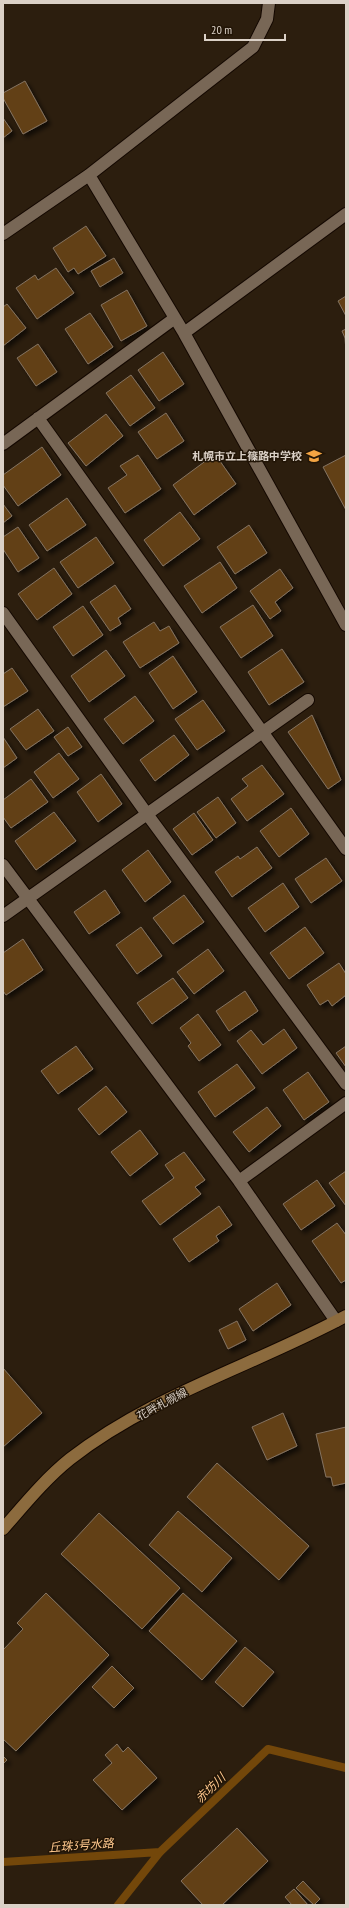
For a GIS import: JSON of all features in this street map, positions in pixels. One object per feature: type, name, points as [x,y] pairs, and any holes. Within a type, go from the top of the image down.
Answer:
[{"type":"main road","name":"花畔札幌線","points":[[3,1529],[29,1499],[70,1460],[117,1428],[178,1394],[298,1341],[341,1318]]},
{"type":"street","points":[[3,234],[89,175],[253,47],[267,19],[269,3]]},
{"type":"street","points":[[89,175],[184,333],[346,625]]},
{"type":"street","points":[[184,333],[346,214]]},
{"type":"street","points":[[3,444],[175,318]]},
{"type":"street","points":[[38,418],[346,849]]},
{"type":"street","points":[[3,613],[147,814],[346,1084]]},
{"type":"street","points":[[3,916],[308,700]]},
{"type":"street","points":[[3,866],[341,1318]]},
{"type":"street","points":[[239,1182],[346,1103]]},
{"type":"building","points":[[25,81],[47,121],[23,134],[3,98],[3,93]]},
{"type":"building","points":[[3,118],[12,131],[3,138]]},
{"type":"building","points":[[86,226],[106,256],[78,274],[74,268],[68,272],[53,248]]},
{"type":"building","points":[[114,258],[123,273],[100,287],[91,271]]},
{"type":"building","points":[[56,268],[74,293],[37,319],[16,288],[35,275],[38,280]]},
{"type":"building","points":[[127,290],[147,326],[121,341],[101,305]]},
{"type":"building","points":[[346,296],[346,316],[338,301]]},
{"type":"building","points":[[7,304],[26,328],[3,346],[3,307]]},
{"type":"building","points":[[90,313],[113,347],[88,364],[65,329]]},
{"type":"building","points":[[346,329],[346,351],[345,338],[342,331]]},
{"type":"building","points":[[38,344],[57,372],[36,386],[17,358]]},
{"type":"building","points":[[163,352],[184,384],[159,401],[138,370]]},
{"type":"building","points":[[131,375],[155,408],[130,426],[106,393]]},
{"type":"building","points":[[166,413],[184,441],[157,459],[138,432]]},
{"type":"building","points":[[106,414],[123,436],[86,466],[68,443]]},
{"type":"building","points":[[42,447],[61,475],[18,506],[3,485],[3,475]]},
{"type":"building","points":[[215,454],[236,484],[194,515],[173,485]]},
{"type":"building","points":[[138,455],[161,489],[125,513],[108,488],[127,475],[120,466]]},
{"type":"building","points":[[346,455],[346,510],[323,467]]},
{"type":"building","points":[[67,498],[86,525],[47,551],[29,525]]},
{"type":"building","points":[[3,504],[12,516],[3,523]]},
{"type":"building","points":[[180,512],[200,539],[163,566],[144,540]]},
{"type":"building","points":[[249,525],[267,553],[235,574],[217,547]]},
{"type":"building","points":[[18,527],[39,558],[18,572],[3,549],[3,537]]},
{"type":"building","points":[[96,537],[114,563],[78,588],[60,562]]},
{"type":"building","points":[[220,562],[237,588],[202,613],[184,586]]},
{"type":"building","points":[[54,568],[72,594],[37,620],[18,594]]},
{"type":"building","points":[[280,569],[293,588],[275,602],[281,611],[270,619],[250,591]]},
{"type":"building","points":[[115,585],[131,609],[118,618],[121,624],[110,631],[90,602]]},
{"type":"building","points":[[253,605],[273,636],[241,658],[220,627]]},
{"type":"building","points":[[83,606],[103,635],[73,656],[53,627]]},
{"type":"building","points":[[154,622],[160,631],[169,626],[179,643],[140,668],[123,642]]},
{"type":"building","points":[[282,649],[304,682],[269,705],[248,672]]},
{"type":"building","points":[[106,650],[125,676],[89,702],[71,676]]},
{"type":"building","points":[[173,656],[197,692],[173,709],[149,673]]},
{"type":"building","points":[[12,668],[28,691],[3,707],[3,674]]},
{"type":"building","points":[[135,696],[154,721],[123,744],[104,719]]},
{"type":"building","points":[[203,700],[225,731],[197,750],[175,719]]},
{"type":"building","points":[[38,709],[54,731],[26,750],[10,729]]},
{"type":"building","points":[[312,715],[341,780],[328,789],[288,732]]},
{"type":"building","points":[[68,727],[82,747],[68,756],[54,737]]},
{"type":"building","points":[[174,735],[189,755],[155,781],[140,760]]},
{"type":"building","points":[[3,737],[17,758],[3,768]]},
{"type":"building","points":[[59,753],[79,779],[53,798],[34,772]]},
{"type":"building","points":[[262,765],[284,794],[247,821],[231,799],[248,786],[242,779]]},
{"type":"building","points":[[101,774],[122,804],[98,822],[77,792]]},
{"type":"building","points":[[31,779],[48,802],[11,828],[3,817],[3,800]]},
{"type":"building","points":[[218,797],[236,823],[216,838],[197,812]]},
{"type":"building","points":[[291,808],[309,834],[279,857],[260,831]]},
{"type":"building","points":[[54,812],[76,841],[36,870],[15,841]]},
{"type":"building","points":[[194,813],[213,840],[192,855],[173,829]]},
{"type":"building","points":[[257,847],[272,868],[232,897],[215,872],[238,856],[240,859]]},
{"type":"building","points":[[148,850],[171,882],[145,902],[122,870]]},
{"type":"building","points":[[326,858],[342,881],[311,903],[295,879]]},
{"type":"building","points":[[283,883],[299,907],[265,932],[248,908]]},
{"type":"building","points":[[105,890],[120,913],[89,934],[74,912]]},
{"type":"building","points":[[184,895],[204,922],[173,944],[153,918]]},
{"type":"building","points":[[141,927],[162,956],[137,974],[116,945]]},
{"type":"building","points":[[305,927],[324,953],[289,979],[270,953]]},
{"type":"building","points":[[23,939],[43,970],[6,995],[3,991],[3,953]]},
{"type":"building","points":[[208,949],[224,971],[194,994],[177,972]]},
{"type":"building","points":[[339,963],[346,974],[346,995],[332,1006],[328,1000],[320,1005],[307,985]]},
{"type":"building","points":[[173,978],[188,998],[152,1024],[137,1003]]},
{"type":"building","points":[[245,991],[258,1011],[229,1031],[216,1011]]},
{"type":"building","points":[[198,1014],[221,1045],[199,1061],[188,1046],[191,1043],[180,1028]]},
{"type":"building","points":[[284,1029],[297,1048],[262,1074],[237,1041],[251,1030],[263,1045]]},
{"type":"building","points":[[76,1046],[93,1069],[58,1094],[41,1071]]},
{"type":"building","points":[[346,1046],[346,1067],[336,1053]]},
{"type":"building","points":[[237,1064],[255,1088],[215,1117],[198,1092]]},
{"type":"building","points":[[308,1072],[329,1102],[304,1120],[283,1090]]},
{"type":"building","points":[[106,1086],[127,1112],[99,1135],[78,1109]]},
{"type":"building","points":[[267,1107],[281,1126],[249,1152],[233,1132]]},
{"type":"building","points":[[140,1130],[158,1154],[130,1176],[111,1152]]},
{"type":"building","points":[[184,1152],[205,1180],[195,1187],[201,1194],[160,1225],[142,1201],[174,1178],[165,1165]]},
{"type":"building","points":[[346,1171],[346,1206],[329,1183]]},
{"type":"building","points":[[317,1180],[335,1206],[301,1230],[283,1204]]},
{"type":"building","points":[[219,1206],[232,1225],[216,1236],[219,1241],[189,1262],[173,1239]]},
{"type":"building","points":[[337,1223],[346,1235],[346,1280],[341,1283],[312,1241]]},
{"type":"building","points":[[277,1283],[291,1305],[253,1331],[239,1309]]},
{"type":"building","points":[[237,1321],[246,1340],[228,1349],[219,1330]]},
{"type":"building","points":[[3,1368],[42,1413],[3,1447]]},
{"type":"building","points":[[283,1413],[297,1446],[267,1460],[252,1427]]},
{"type":"building","points":[[346,1427],[346,1483],[333,1486],[331,1477],[326,1477],[316,1434]]},
{"type":"building","points":[[217,1463],[309,1546],[279,1580],[187,1497]]},
{"type":"building","points":[[178,1511],[232,1558],[202,1592],[149,1545]]},
{"type":"building","points":[[99,1513],[180,1588],[142,1629],[61,1554]]},
{"type":"building","points":[[46,1593],[109,1655],[16,1751],[3,1739],[3,1650],[23,1629],[17,1623]]},
{"type":"building","points":[[183,1593],[237,1641],[202,1680],[149,1631]]},
{"type":"building","points":[[245,1647],[274,1672],[243,1707],[215,1682]]},
{"type":"building","points":[[112,1666],[134,1688],[114,1708],[92,1687]]},
{"type":"building","points":[[117,1744],[123,1752],[128,1747],[157,1778],[122,1810],[93,1780],[112,1763],[105,1755]]},
{"type":"building","points":[[3,1756],[7,1760],[3,1764]]},
{"type":"building","points":[[237,1828],[268,1861],[222,1905],[203,1905],[181,1881]]},
{"type":"building","points":[[303,1881],[320,1899],[314,1905],[296,1888]]},
{"type":"building","points":[[294,1889],[308,1905],[292,1905],[285,1897]]},
{"type":"waterway","name":"赤坊川","points":[[118,1905],[160,1852],[268,1749],[346,1768]]},
{"type":"waterway","name":"丘珠3号水路","points":[[3,1862],[160,1852]]},
{"type":"place","name":"札幌市立上篠路中学校","points":[[314,456]]}]
